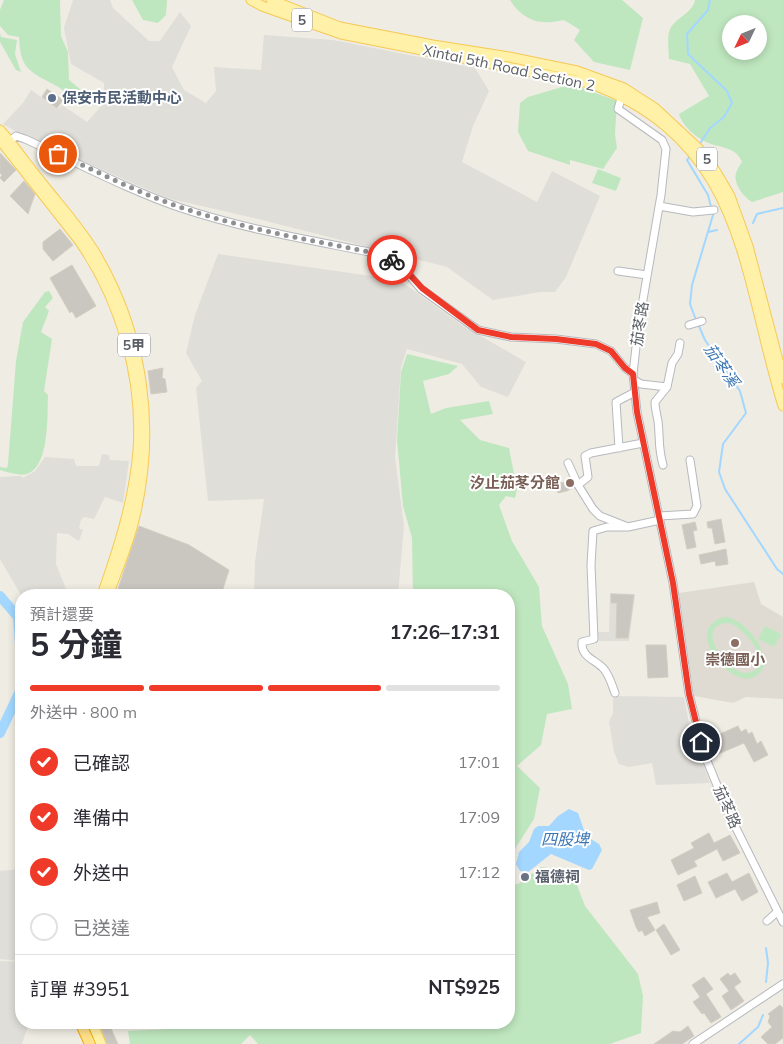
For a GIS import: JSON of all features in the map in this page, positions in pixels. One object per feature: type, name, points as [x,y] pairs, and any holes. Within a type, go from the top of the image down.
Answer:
[{"type":"highway","points":[[82,1029],[90,1044]]},
{"type":"highway","points":[[89,1029],[96,1044]]},
{"type":"main road","name":"Xintai 5th Road Section 2","points":[[251,0],[262,6],[341,34],[577,71],[655,108],[699,150],[723,183],[739,218],[748,246],[783,379]]},
{"type":"main road","name":"Xintai 5th Road Section 2","points":[[271,0],[340,27],[479,56]]},
{"type":"main road","name":"Xintai 5th Road Section 2","points":[[634,99],[680,138],[707,171],[720,193],[736,230],[783,406]]},
{"type":"main road","name":"5甲","points":[[0,130],[4,142],[89,256],[112,302],[130,357],[138,419],[138,452],[128,508],[104,589]]},
{"type":"main road","name":"5甲","points":[[4,142],[84,235],[97,255],[127,319],[137,356],[146,416],[145,451],[135,517],[110,589]]},
{"type":"main road","points":[[81,1029],[85,1044]]},
{"type":"main road","points":[[95,1029],[101,1044]]},
{"type":"street","name":"茄苳路","points":[[622,92],[618,109],[665,143],[659,206],[633,377],[634,399],[673,583],[689,694],[705,756],[728,812],[783,922]]},
{"type":"street","points":[[4,142],[16,136],[25,138],[159,199],[199,214],[384,255],[398,262],[422,288],[478,330],[511,337],[556,339],[596,344],[611,351],[641,384],[667,387]]},
{"type":"street","points":[[659,206],[693,212],[711,210]]},
{"type":"street","points":[[618,272],[647,275]]},
{"type":"street","points":[[689,325],[702,321]]},
{"type":"street","points":[[663,465],[658,441],[658,419],[655,412],[655,402],[667,387],[672,363],[678,354],[680,343]]},
{"type":"street","points":[[619,448],[616,402],[635,392]]},
{"type":"street","points":[[578,485],[588,477],[585,456],[591,453],[643,443]]},
{"type":"street","points":[[615,693],[604,669],[584,654],[582,642],[594,639],[591,565],[593,531],[607,527],[628,527],[660,518],[693,514],[697,506],[690,460]]},
{"type":"street","points":[[568,463],[578,485],[593,509],[600,516],[628,527]]},
{"type":"street","points":[[768,921],[777,912]]},
{"type":"street","points":[[694,1044],[783,984]]},
{"type":"shaded area","points":[[73,0],[110,0],[113,8],[149,41],[160,41],[180,12],[191,26],[172,67],[184,90],[206,103],[216,91],[214,67],[261,70],[264,35],[333,40],[475,68],[489,91],[473,126],[462,162],[537,202],[552,171],[600,196],[566,277],[555,292],[540,292],[493,300],[447,267],[167,198],[22,135],[3,124],[23,103],[31,90],[58,109],[62,105],[87,122],[104,103],[104,83],[71,64],[64,28]]},
{"type":"shaded area","points":[[218,254],[399,280],[463,326],[526,362],[508,397],[481,387],[462,364],[407,349],[401,367],[395,457],[404,526],[399,589],[254,589],[255,562],[264,499],[208,501],[196,388],[202,381],[186,353],[195,315]]},
{"type":"shaded area","points":[[102,454],[109,455],[110,460],[129,461],[123,503],[105,497],[94,519],[84,517],[81,520],[79,528],[83,530],[79,541],[68,534],[57,533],[56,564],[66,589],[18,589],[0,559],[0,477],[21,476],[23,478],[35,471],[45,457],[74,459],[76,466],[99,466]]},
{"type":"shaded area","name":"崇德國小","points":[[754,582],[761,604],[783,617],[783,699],[746,697],[733,703],[694,696],[679,593]]},
{"type":"shaded area","points":[[610,593],[635,594],[629,641],[599,641],[598,632],[609,632]]},
{"type":"shaded area","points":[[613,696],[684,697],[690,729],[710,783],[656,785],[652,763],[629,767],[619,764],[614,752],[609,722],[613,713]]},
{"type":"shaded area","points":[[15,870],[15,960],[0,959],[0,871]]},
{"type":"shaded area","points":[[0,961],[15,962],[15,1029],[27,1029],[22,1044],[0,1044]]},
{"type":"green space","points":[[4,0],[60,0],[61,36],[68,52],[69,80],[86,94],[77,100],[27,67],[21,55],[19,37],[8,35],[0,26],[0,10]]},
{"type":"green space","points":[[132,0],[167,0],[166,15],[158,23],[143,20]]},
{"type":"green space","points":[[510,0],[622,0],[643,18],[630,70],[594,62],[574,40],[580,30],[564,20],[538,22],[528,18]]},
{"type":"green space","points":[[695,0],[783,0],[783,192],[752,202],[749,200],[742,193],[736,181],[736,172],[742,162],[736,153],[727,148],[706,142],[698,137],[686,126],[679,114],[709,96],[690,64],[669,59],[669,30],[691,8]]},
{"type":"green space","points":[[0,33],[1,37],[17,40],[15,54],[21,72],[16,70],[0,42]]},
{"type":"green space","points":[[572,84],[617,101],[615,134],[617,148],[603,169],[570,160],[570,165],[528,151],[518,132],[520,103],[528,97]]},
{"type":"green space","points":[[598,169],[621,178],[616,191],[592,183]]},
{"type":"green space","points":[[49,291],[53,298],[45,307],[49,311],[41,332],[52,339],[44,391],[48,395],[46,439],[40,461],[34,469],[27,474],[13,474],[0,470],[0,467],[7,468],[8,464],[16,361],[23,322],[45,292]]},
{"type":"green space","points":[[407,354],[458,366],[449,374],[423,381],[431,414],[446,408],[489,401],[493,414],[460,420],[480,440],[509,448],[517,489],[515,498],[506,496],[499,505],[512,541],[539,587],[542,626],[568,684],[572,709],[547,714],[541,745],[517,766],[540,788],[534,819],[515,849],[515,589],[413,589],[412,538],[403,506],[397,440],[401,372]]},
{"type":"green space","points":[[724,617],[733,619],[742,624],[751,633],[763,653],[764,663],[761,672],[752,678],[742,678],[722,665],[713,655],[708,643],[707,632],[712,623]],"holes":[[[729,623],[750,639],[756,648],[760,664],[756,670],[747,673],[739,671],[731,666],[717,649],[713,640],[713,632],[718,626]]]},
{"type":"green space","points":[[765,626],[781,634],[774,647],[758,639]]},
{"type":"green space","points":[[541,867],[572,872],[585,906],[638,974],[643,996],[641,1033],[610,1044],[258,1044],[250,1035],[241,1044],[130,1044],[128,1031],[170,1029],[515,1029],[515,884]]},
{"type":"water","name":"四股埤","points":[[569,809],[578,813],[586,836],[599,844],[602,850],[592,869],[589,870],[551,854],[528,872],[520,871],[516,864],[519,852],[529,842],[534,829],[538,826],[549,826],[558,816]]},
{"type":"building","name":"保安市民活動中心","points":[[47,89],[63,100],[57,108],[42,97]]},
{"type":"building","points":[[0,153],[16,170],[4,182],[0,178],[2,175],[0,173]]},
{"type":"building","points":[[24,181],[35,194],[28,214],[10,196]]},
{"type":"building","points":[[60,229],[73,245],[53,261],[43,249],[43,242]]},
{"type":"building","points":[[72,265],[96,306],[76,318],[72,311],[70,313],[50,278]]},
{"type":"building","points":[[163,368],[162,378],[165,379],[167,392],[151,394],[148,371]]},
{"type":"building","points":[[570,481],[573,487],[558,493],[556,484]]},
{"type":"building","points":[[721,519],[725,542],[715,544],[712,528],[708,528],[707,522]]},
{"type":"building","points":[[695,522],[697,530],[693,531],[696,547],[687,549],[682,525]]},
{"type":"building","points":[[139,526],[189,545],[229,570],[223,589],[118,589]]},
{"type":"building","points":[[726,549],[728,564],[716,566],[715,561],[701,564],[699,555]]},
{"type":"building","points":[[611,594],[634,595],[628,638],[616,638],[617,603],[611,603]]},
{"type":"building","points":[[646,645],[666,645],[668,677],[648,678]]},
{"type":"building","points":[[738,726],[741,732],[746,729],[748,734],[752,732],[757,744],[761,741],[768,755],[754,762],[744,743],[716,755],[709,739]]},
{"type":"building","points":[[709,833],[714,843],[730,835],[740,853],[723,861],[717,849],[694,861],[697,866],[678,875],[671,860],[694,848],[691,843]]},
{"type":"building","points":[[727,873],[732,882],[749,873],[758,892],[742,901],[735,889],[716,898],[708,882]]},
{"type":"building","points":[[695,876],[702,893],[684,901],[677,885]]},
{"type":"building","points":[[657,902],[660,913],[647,917],[655,930],[645,936],[642,930],[639,932],[636,927],[630,910]]},
{"type":"building","points":[[664,924],[680,950],[671,955],[656,930]]},
{"type":"building","points":[[728,973],[730,976],[735,973],[741,982],[734,987],[744,1001],[731,1010],[722,996],[729,991],[720,979]]},
{"type":"building","points":[[704,977],[713,989],[706,994],[721,1017],[711,1023],[693,1002],[700,997],[692,985]]},
{"type":"building","points":[[780,1005],[783,1008],[783,1038],[775,1044],[768,1044],[761,1037],[772,1027],[768,1022],[770,1016],[768,1014]]},
{"type":"building","points":[[688,1026],[694,1036],[682,1044],[654,1044],[673,1031],[680,1032]]},
{"type":"building","points":[[101,1029],[111,1029],[118,1044],[107,1044]]},
{"type":"waterway","points":[[699,145],[710,128],[724,117],[732,103],[727,91],[688,54],[687,34],[708,10],[710,0]]},
{"type":"waterway","points":[[690,156],[687,160],[708,195],[711,207]]},
{"type":"waterway","name":"茄苳溪","points":[[753,223],[757,214],[783,208]]},
{"type":"waterway","name":"茄苳溪","points":[[696,320],[690,304],[692,285],[713,215],[712,212]]},
{"type":"waterway","name":"茄苳溪","points":[[708,232],[717,230]]},
{"type":"waterway","name":"茄苳溪","points":[[698,324],[705,340],[740,391],[746,413],[723,444],[719,472],[725,489],[777,569],[783,574]]},
{"type":"waterway","points":[[0,596],[15,614]]},
{"type":"waterway","points":[[0,733],[15,702]]},
{"type":"waterway","points":[[766,948],[768,963],[766,982]]},
{"type":"waterway","points":[[739,1044],[758,1027],[763,1015]]},
{"type":"way so far","points":[[58,154],[159,199],[199,214],[384,255],[392,260]]},
{"type":"place","name":"保安市民活動中心","points":[[52,98]]},
{"type":"place","name":"汐止茄苳分館","points":[[570,483]]},
{"type":"place","name":"崇德國小","points":[[735,643]]},
{"type":"place","name":"福德祠","points":[[525,877]]},
{"type":"route","points":[[392,260],[398,262],[432,297],[464,322],[478,330],[511,337],[556,339],[596,344],[611,351],[625,368],[633,374],[634,399],[673,583],[689,694],[701,742]]}]
